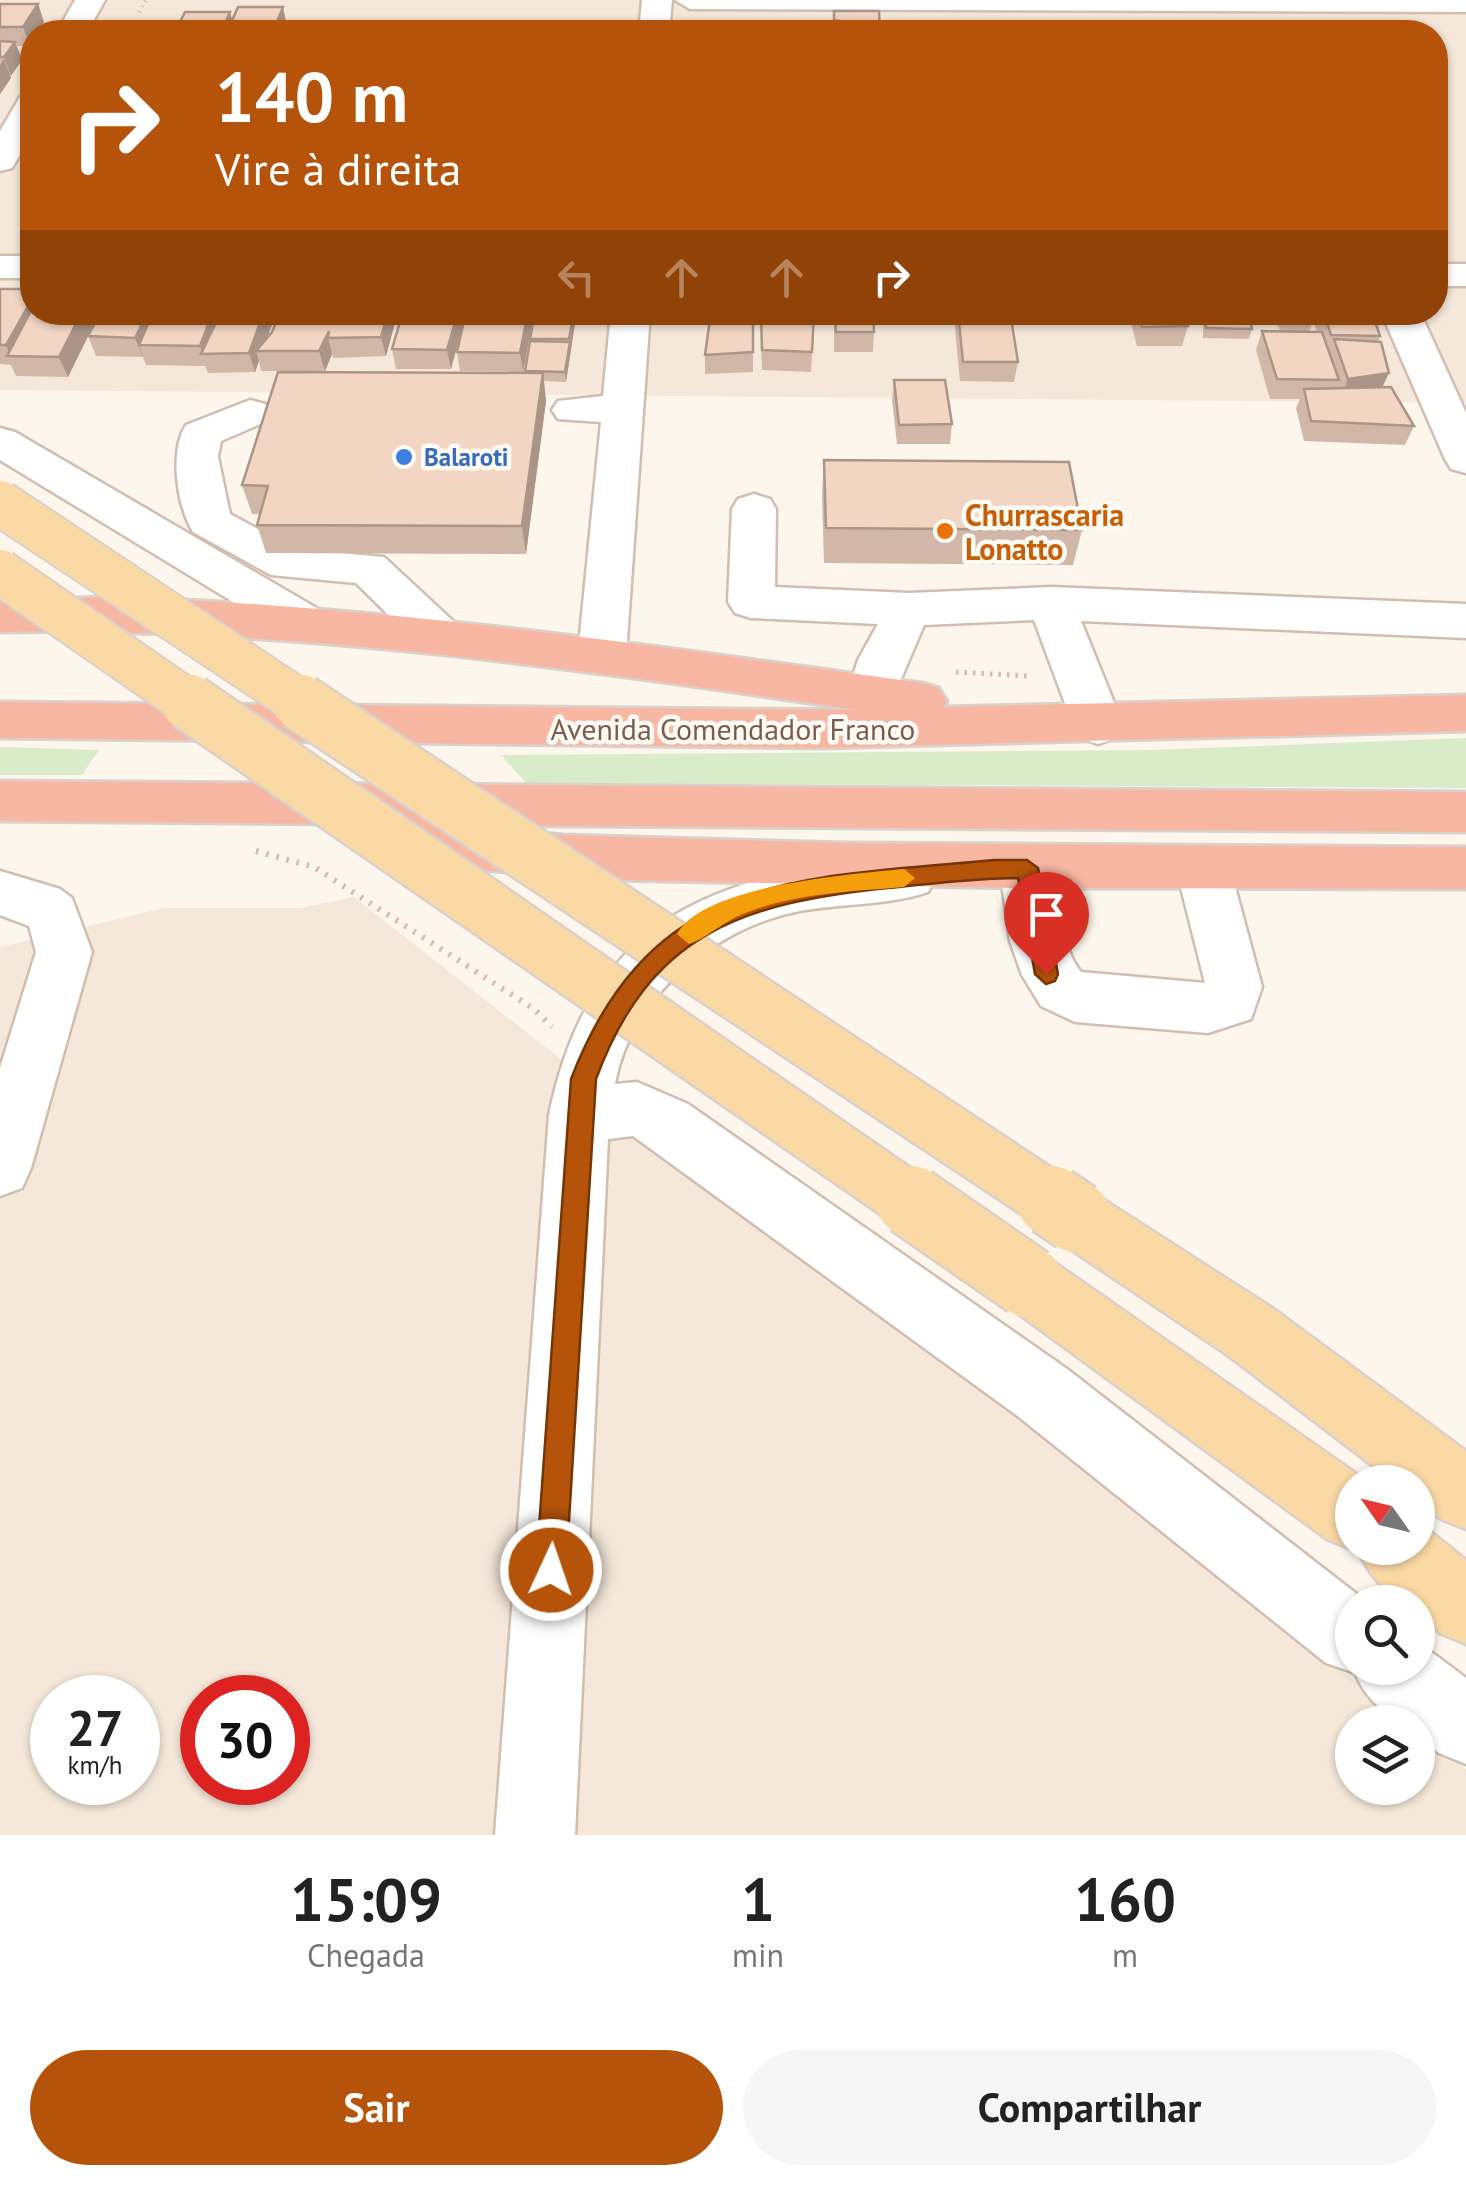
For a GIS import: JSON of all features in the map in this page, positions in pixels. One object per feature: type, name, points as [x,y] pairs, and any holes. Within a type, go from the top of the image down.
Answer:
[{"type":"highway","points":[[0,616],[196,616],[436,634],[1098,725]]},
{"type":"highway","name":"Avenida Comendador Franco","points":[[0,720],[674,729],[1098,725],[1466,713]]},
{"type":"highway","points":[[0,802],[1466,812]]},
{"type":"highway","points":[[294,803],[431,845],[481,850],[1010,869],[1466,868]]},
{"type":"highway","points":[[294,803],[542,980],[614,1010]]},
{"type":"main road","points":[[0,502],[1252,1332],[1466,1494]]},
{"type":"main road","points":[[0,572],[1028,1282],[1335,1502]]},
{"type":"main road","points":[[1414,1565],[1466,1607]]},
{"type":"street","points":[[690,0],[1466,3]]},
{"type":"street","points":[[0,161],[20,125]]},
{"type":"street","points":[[602,655],[629,325]]},
{"type":"street","points":[[1406,325],[1466,459]]},
{"type":"street","points":[[573,410],[622,408]]},
{"type":"street","points":[[250,413],[202,434],[196,457],[210,522],[287,564],[368,568],[436,634]]},
{"type":"street","points":[[0,441],[302,622]]},
{"type":"street","points":[[754,509],[751,602],[909,609],[1052,602],[1466,620]]},
{"type":"street","points":[[1052,602],[1098,725]]},
{"type":"street","points":[[872,694],[882,660],[909,609]]},
{"type":"street","points":[[535,1835],[579,1115],[593,1049],[614,1010],[648,966],[727,911],[814,887],[1010,869],[1046,974],[1060,992],[1075,998],[1208,1008],[1231,1002],[1234,987],[1203,868]]},
{"type":"street","points":[[0,892],[41,905],[53,914],[64,952],[0,1168]]},
{"type":"street","points":[[579,1115],[637,1109],[667,1123],[1042,1393],[1335,1624]]},
{"type":"street","points":[[1252,1332],[1466,1460]]},
{"type":"street","points":[[1413,1685],[1466,1726]]},
{"type":"path","points":[[139,12],[146,0]]},
{"type":"path","points":[[248,848],[314,868],[534,1009],[552,1025],[555,1039]]},
{"type":"shaded area","points":[[0,0],[1466,0],[1466,403],[0,390]]},
{"type":"shaded area","points":[[354,897],[1335,1666],[1335,1685],[1359,1685],[1384,1705],[1335,1705],[1335,1805],[1435,1805],[1435,1745],[1466,1769],[1466,1835],[0,1835],[0,947],[164,908],[301,908]]},
{"type":"green space","points":[[1466,738],[1466,788],[526,783],[501,755],[1151,750]]},
{"type":"green space","points":[[0,747],[99,750],[82,775],[0,775]]},
{"type":"building","points":[[0,4],[38,4],[28,20],[20,20],[20,27],[0,27]]},
{"type":"building","points":[[238,7],[283,7],[278,20],[232,20]]},
{"type":"building","points":[[834,11],[879,11],[879,20],[834,20]]},
{"type":"building","points":[[185,12],[230,12],[226,20],[181,20]]},
{"type":"building","points":[[0,41],[15,42],[4,57],[0,57]]},
{"type":"building","points":[[0,289],[20,289],[20,320],[6,345],[0,345]]},
{"type":"building","points":[[23,325],[75,325],[59,357],[7,356]]},
{"type":"building","points":[[94,325],[142,325],[135,338],[88,336]]},
{"type":"building","points":[[147,325],[208,325],[200,346],[139,345]]},
{"type":"building","points":[[215,325],[259,325],[249,353],[201,354]]},
{"type":"building","points":[[275,325],[384,325],[381,337],[328,338],[329,331],[319,351],[256,351]]},
{"type":"building","points":[[399,325],[454,325],[447,350],[392,349]]},
{"type":"building","points":[[463,325],[525,325],[520,353],[457,352]]},
{"type":"building","points":[[533,325],[572,325],[569,339],[530,339]]},
{"type":"building","points":[[709,325],[753,325],[753,352],[705,355]]},
{"type":"building","points":[[761,325],[813,325],[812,352],[762,350]]},
{"type":"building","points":[[836,325],[874,325],[874,332],[836,332]]},
{"type":"building","points":[[959,325],[1012,325],[1018,362],[963,362]]},
{"type":"building","points":[[1141,325],[1188,326],[1142,327]]},
{"type":"building","points":[[1206,325],[1251,325],[1252,329]]},
{"type":"building","points":[[1328,325],[1376,325],[1380,336],[1331,335]]},
{"type":"building","points":[[1262,331],[1322,332],[1339,380],[1277,379]]},
{"type":"building","points":[[1334,339],[1381,342],[1389,373],[1348,379]]},
{"type":"building","points":[[530,341],[570,342],[565,372],[525,371]]},
{"type":"building","name":"Balaroti","points":[[278,372],[543,373],[522,526],[257,525],[268,486],[242,485]]},
{"type":"building","points":[[894,380],[945,380],[952,424],[899,425]]},
{"type":"building","points":[[1391,387],[1414,426],[1311,421],[1304,389]]},
{"type":"building","points":[[824,460],[1069,462],[1082,530],[826,528]]},
{"type":"slow traffic","points":[[689,934],[727,911],[766,897],[814,887],[904,878]]},
{"type":"place","name":"Balaroti","points":[[404,457]]},
{"type":"place","name":"Churrascaria Lonatto","points":[[945,531]]},
{"type":"route","points":[[551,1570],[583,1079],[602,1030],[630,986],[648,966],[700,926],[766,897],[814,887],[1027,868],[1046,974]]}]
